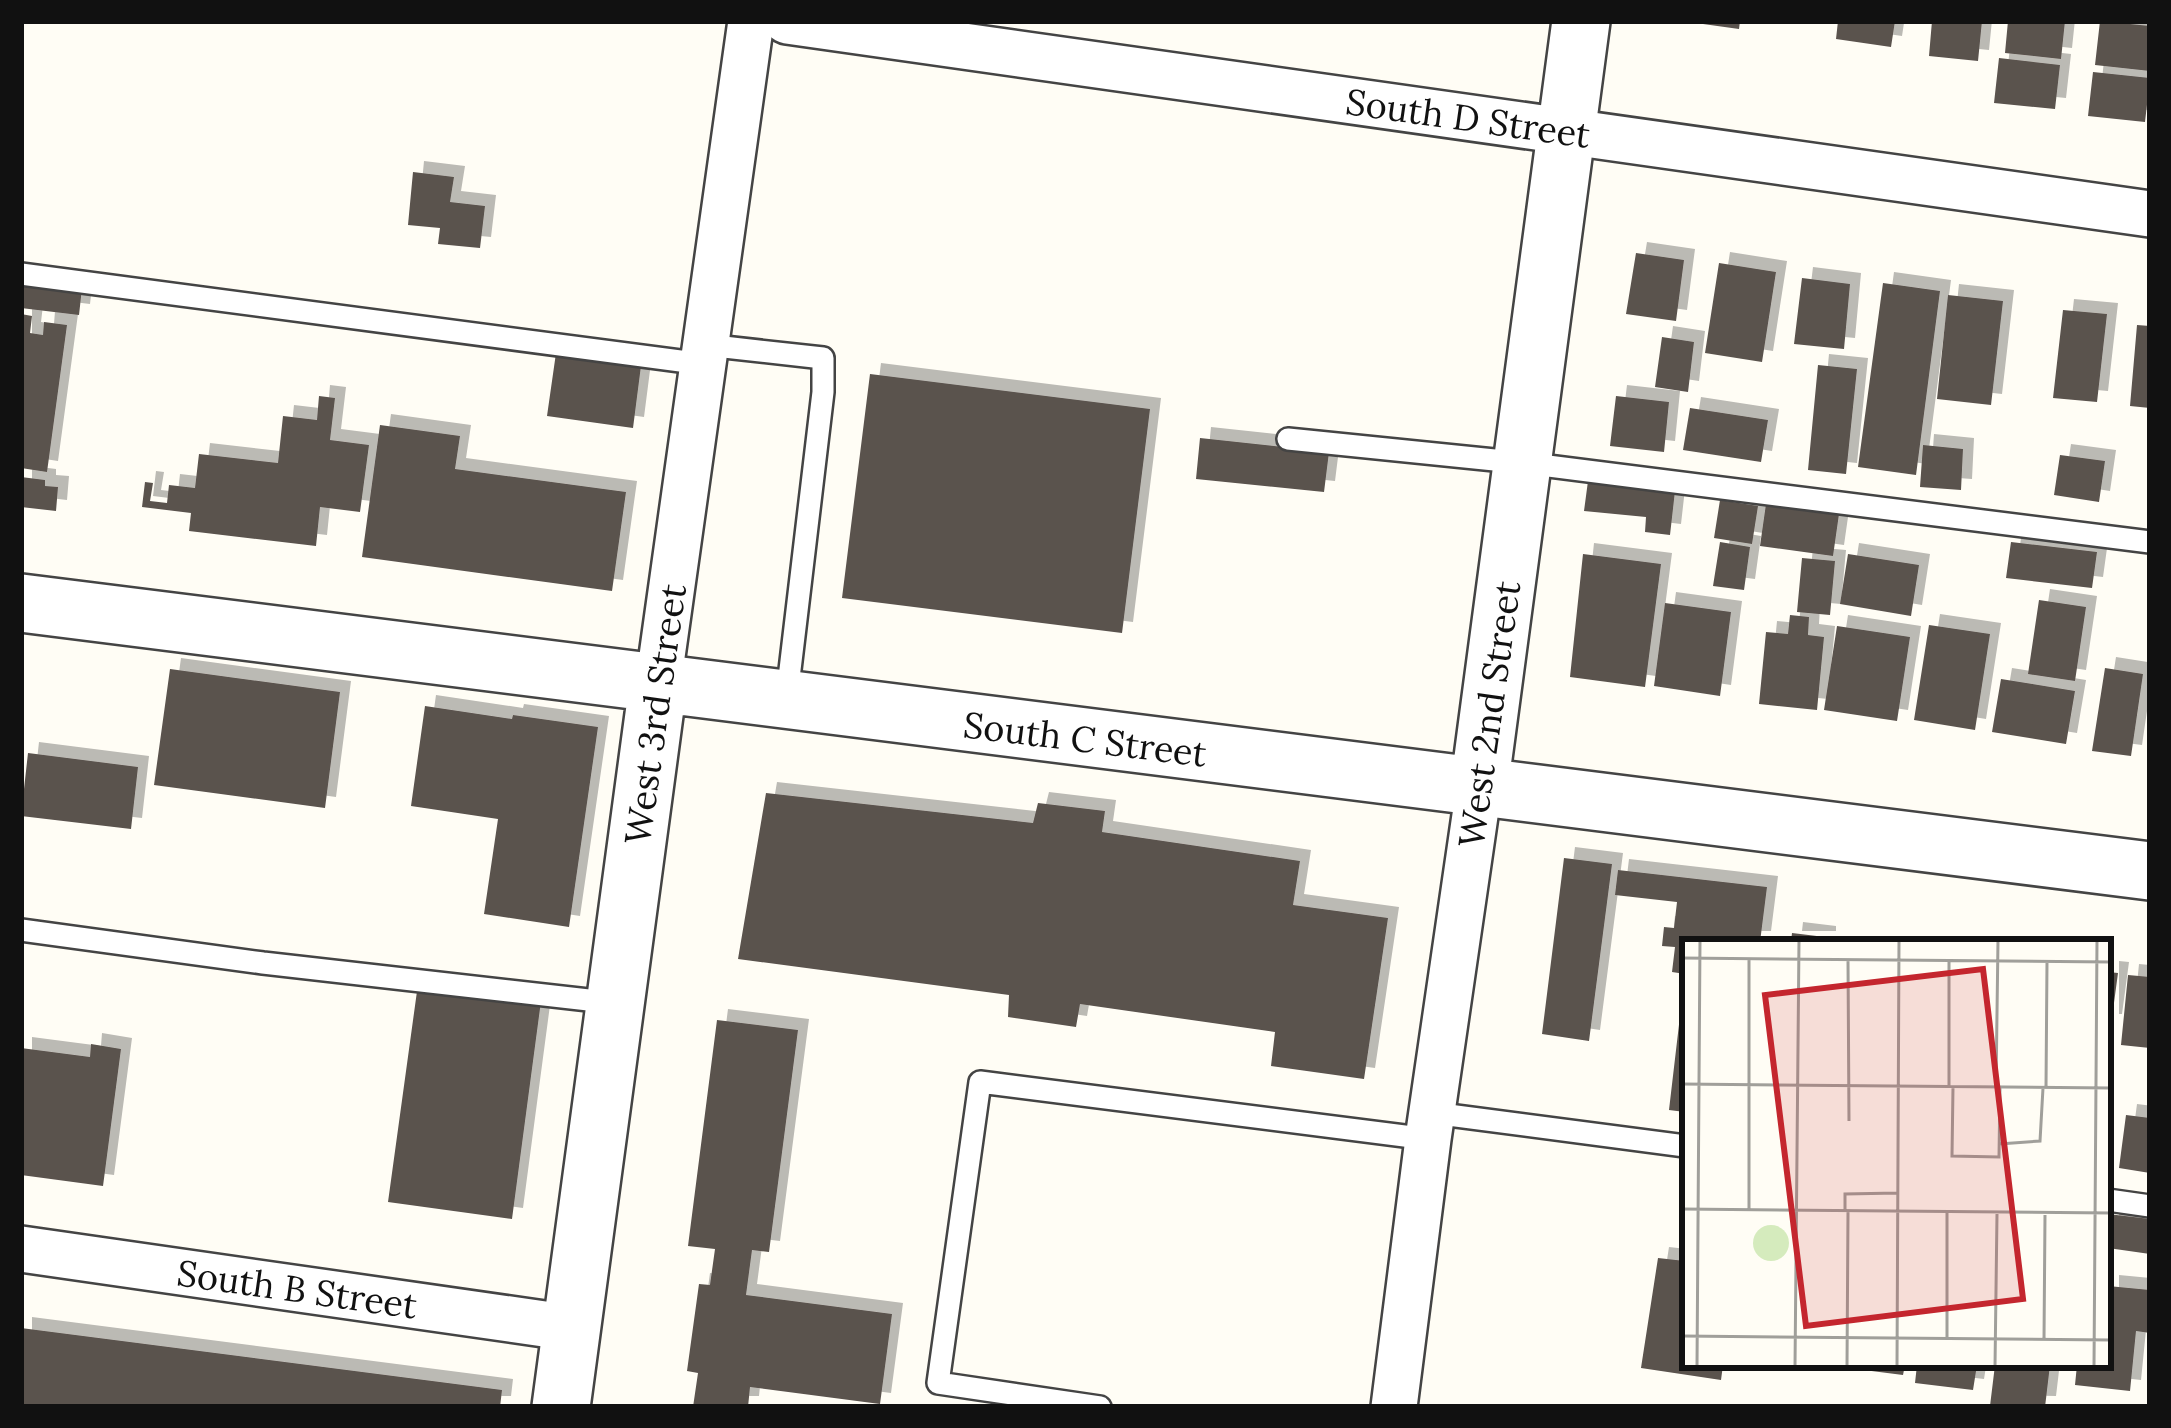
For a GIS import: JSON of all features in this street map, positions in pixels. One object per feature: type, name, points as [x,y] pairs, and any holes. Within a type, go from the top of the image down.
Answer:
[{"type":"street","name":"West 3rd Street","points":[[561,1407],[751,21]]},
{"type":"street","name":"South D Street","points":[[787,21],[2150,214]]},
{"type":"street","name":"West 2nd Street","points":[[1394,1407],[1581,21]]},
{"type":"street","name":"South C Street","points":[[21,604],[2150,872]]},
{"type":"street","name":"South B Street","points":[[21,1249],[572,1328]]},
{"type":"lane","points":[[21,274],[704,354],[824,358],[786,702]]},
{"type":"lane","points":[[1288,439],[1524,463],[2150,542]]},
{"type":"lane","points":[[21,930],[616,1004]]},
{"type":"lane","points":[[1100,1407],[1023,1401],[938,1383],[980,1082],[1682,1146]]},
{"type":"lane","points":[[2111,1200],[2150,1206]]},
{"type":"building","points":[[1703,21],[1740,21],[1739,29]]},
{"type":"building","points":[[1838,21],[1895,21],[1891,47],[1836,39]]},
{"type":"building","points":[[1932,21],[1982,21],[1978,61],[1929,56]]},
{"type":"building","points":[[2008,21],[2065,21],[2061,59],[2005,53]]},
{"type":"building","points":[[2100,21],[2150,26],[2150,71],[2095,65]]},
{"type":"building","points":[[1999,58],[2060,65],[2055,109],[1994,103]]},
{"type":"building","points":[[2093,72],[2150,78],[2145,122],[2088,116]]},
{"type":"building","points":[[413,172],[454,177],[450,202],[485,206],[480,248],[438,244],[440,228],[408,225]]},
{"type":"building","points":[[1636,253],[1684,260],[1676,321],[1626,314]]},
{"type":"building","points":[[1719,263],[1776,272],[1762,362],[1705,353]]},
{"type":"building","points":[[1802,278],[1850,284],[1844,349],[1794,344]]},
{"type":"building","points":[[21,280],[82,288],[79,315],[21,308]]},
{"type":"building","points":[[1883,283],[1940,291],[1916,475],[1858,467]]},
{"type":"building","points":[[1948,295],[2003,301],[1991,405],[1937,399]]},
{"type":"building","points":[[2063,310],[2107,314],[2097,402],[2053,398]]},
{"type":"building","points":[[21,314],[32,316],[30,333],[43,335],[44,322],[67,325],[47,472],[21,468]]},
{"type":"building","points":[[2137,325],[2150,326],[2150,408],[2130,406]]},
{"type":"building","points":[[1662,337],[1694,342],[1688,392],[1655,387]]},
{"type":"building","points":[[557,346],[642,358],[633,428],[547,416]]},
{"type":"building","points":[[1818,365],[1857,369],[1846,474],[1808,470]]},
{"type":"building","points":[[870,374],[1150,409],[1122,633],[842,598]]},
{"type":"building","points":[[319,396],[335,398],[330,440],[369,445],[360,512],[320,507],[316,546],[189,531],[191,513],[142,507],[145,482],[153,483],[150,501],[167,503],[169,485],[195,488],[199,454],[278,463],[283,416],[317,420]]},
{"type":"building","points":[[1616,396],[1669,402],[1664,452],[1610,446]]},
{"type":"building","points":[[1690,408],[1768,420],[1761,462],[1683,450]]},
{"type":"building","points":[[380,425],[460,436],[455,469],[626,492],[612,591],[362,557]]},
{"type":"building","points":[[1200,438],[1329,452],[1324,492],[1196,479]]},
{"type":"building","points":[[1923,445],[1963,449],[1961,490],[1920,487]]},
{"type":"building","points":[[2060,455],[2105,461],[2099,502],[2054,495]]},
{"type":"building","points":[[21,477],[58,487],[56,511],[21,507]]},
{"type":"building","points":[[1588,481],[1675,491],[1670,535],[1645,532],[1646,517],[1584,511]]},
{"type":"building","points":[[1720,500],[1758,506],[1752,544],[1714,538]]},
{"type":"building","points":[[1766,504],[1839,514],[1833,556],[1760,546]]},
{"type":"building","points":[[1720,542],[1750,547],[1744,590],[1713,586]]},
{"type":"building","points":[[2011,542],[2097,552],[2092,588],[2006,578]]},
{"type":"building","points":[[1583,554],[1661,564],[1645,687],[1570,677]]},
{"type":"building","points":[[1848,554],[1919,565],[1911,616],[1840,604]]},
{"type":"building","points":[[1802,558],[1835,561],[1830,615],[1797,612]]},
{"type":"building","points":[[2039,600],[2086,607],[2075,681],[2028,674]]},
{"type":"building","points":[[1665,603],[1731,612],[1720,696],[1654,686]]},
{"type":"building","points":[[1790,615],[1809,617],[1808,635],[1824,637],[1817,710],[1759,704],[1766,632],[1788,634]]},
{"type":"building","points":[[1929,625],[1990,634],[1975,730],[1914,720]]},
{"type":"building","points":[[1837,626],[1910,637],[1897,721],[1824,710]]},
{"type":"building","points":[[2105,668],[2143,674],[2131,756],[2092,751]]},
{"type":"building","points":[[170,669],[340,692],[325,808],[154,785]]},
{"type":"building","points":[[2001,679],[2075,691],[2066,744],[1992,732]]},
{"type":"building","points":[[425,706],[598,727],[569,927],[484,914],[498,819],[411,806]]},
{"type":"building","points":[[28,753],[138,767],[131,829],[21,816]]},
{"type":"building","points":[[766,793],[1033,823],[1038,803],[1105,811],[1102,832],[1300,861],[1293,905],[1388,918],[1364,1079],[1271,1066],[1275,1032],[1080,1004],[1076,1027],[1008,1017],[1009,995],[738,959]]},
{"type":"building","points":[[1564,858],[1612,864],[1589,1041],[1542,1034]]},
{"type":"building","points":[[1618,870],[1767,887],[1760,939],[1682,939],[1682,974],[1672,972],[1675,947],[1662,946],[1664,927],[1674,928],[1677,902],[1615,895]]},
{"type":"building","points":[[1792,933],[1825,937],[1825,939],[1791,939]]},
{"type":"building","points":[[2111,972],[2118,973],[2111,1025]]},
{"type":"building","points":[[2128,975],[2150,977],[2150,1048],[2121,1045]]},
{"type":"building","points":[[418,984],[541,1001],[512,1219],[388,1202]]},
{"type":"building","points":[[1682,999],[1682,1112],[1669,1110]]},
{"type":"building","points":[[717,1020],[798,1030],[769,1252],[752,1250],[746,1295],[892,1314],[880,1404],[750,1387],[748,1407],[693,1407],[698,1373],[687,1371],[699,1284],[710,1285],[715,1249],[688,1246]]},
{"type":"building","points":[[91,1044],[121,1049],[103,1186],[21,1175],[21,1048],[90,1057]]},
{"type":"building","points":[[2126,1115],[2150,1118],[2150,1173],[2119,1168]]},
{"type":"building","points":[[2111,1214],[2150,1219],[2150,1254],[2111,1248]]},
{"type":"building","points":[[1658,1258],[1682,1261],[1682,1368],[1723,1368],[1721,1380],[1641,1368]]},
{"type":"building","points":[[2111,1286],[2150,1290],[2150,1333],[2136,1331],[2130,1391],[2075,1385],[2077,1368],[2111,1368]]},
{"type":"building","points":[[21,1328],[502,1390],[500,1407],[21,1407]]},
{"type":"building","points":[[1848,1368],[1904,1368],[1903,1375]]},
{"type":"building","points":[[1917,1368],[1977,1368],[1973,1390],[1915,1383]]},
{"type":"building","points":[[1995,1368],[2050,1368],[2045,1407],[1990,1406]]}]
